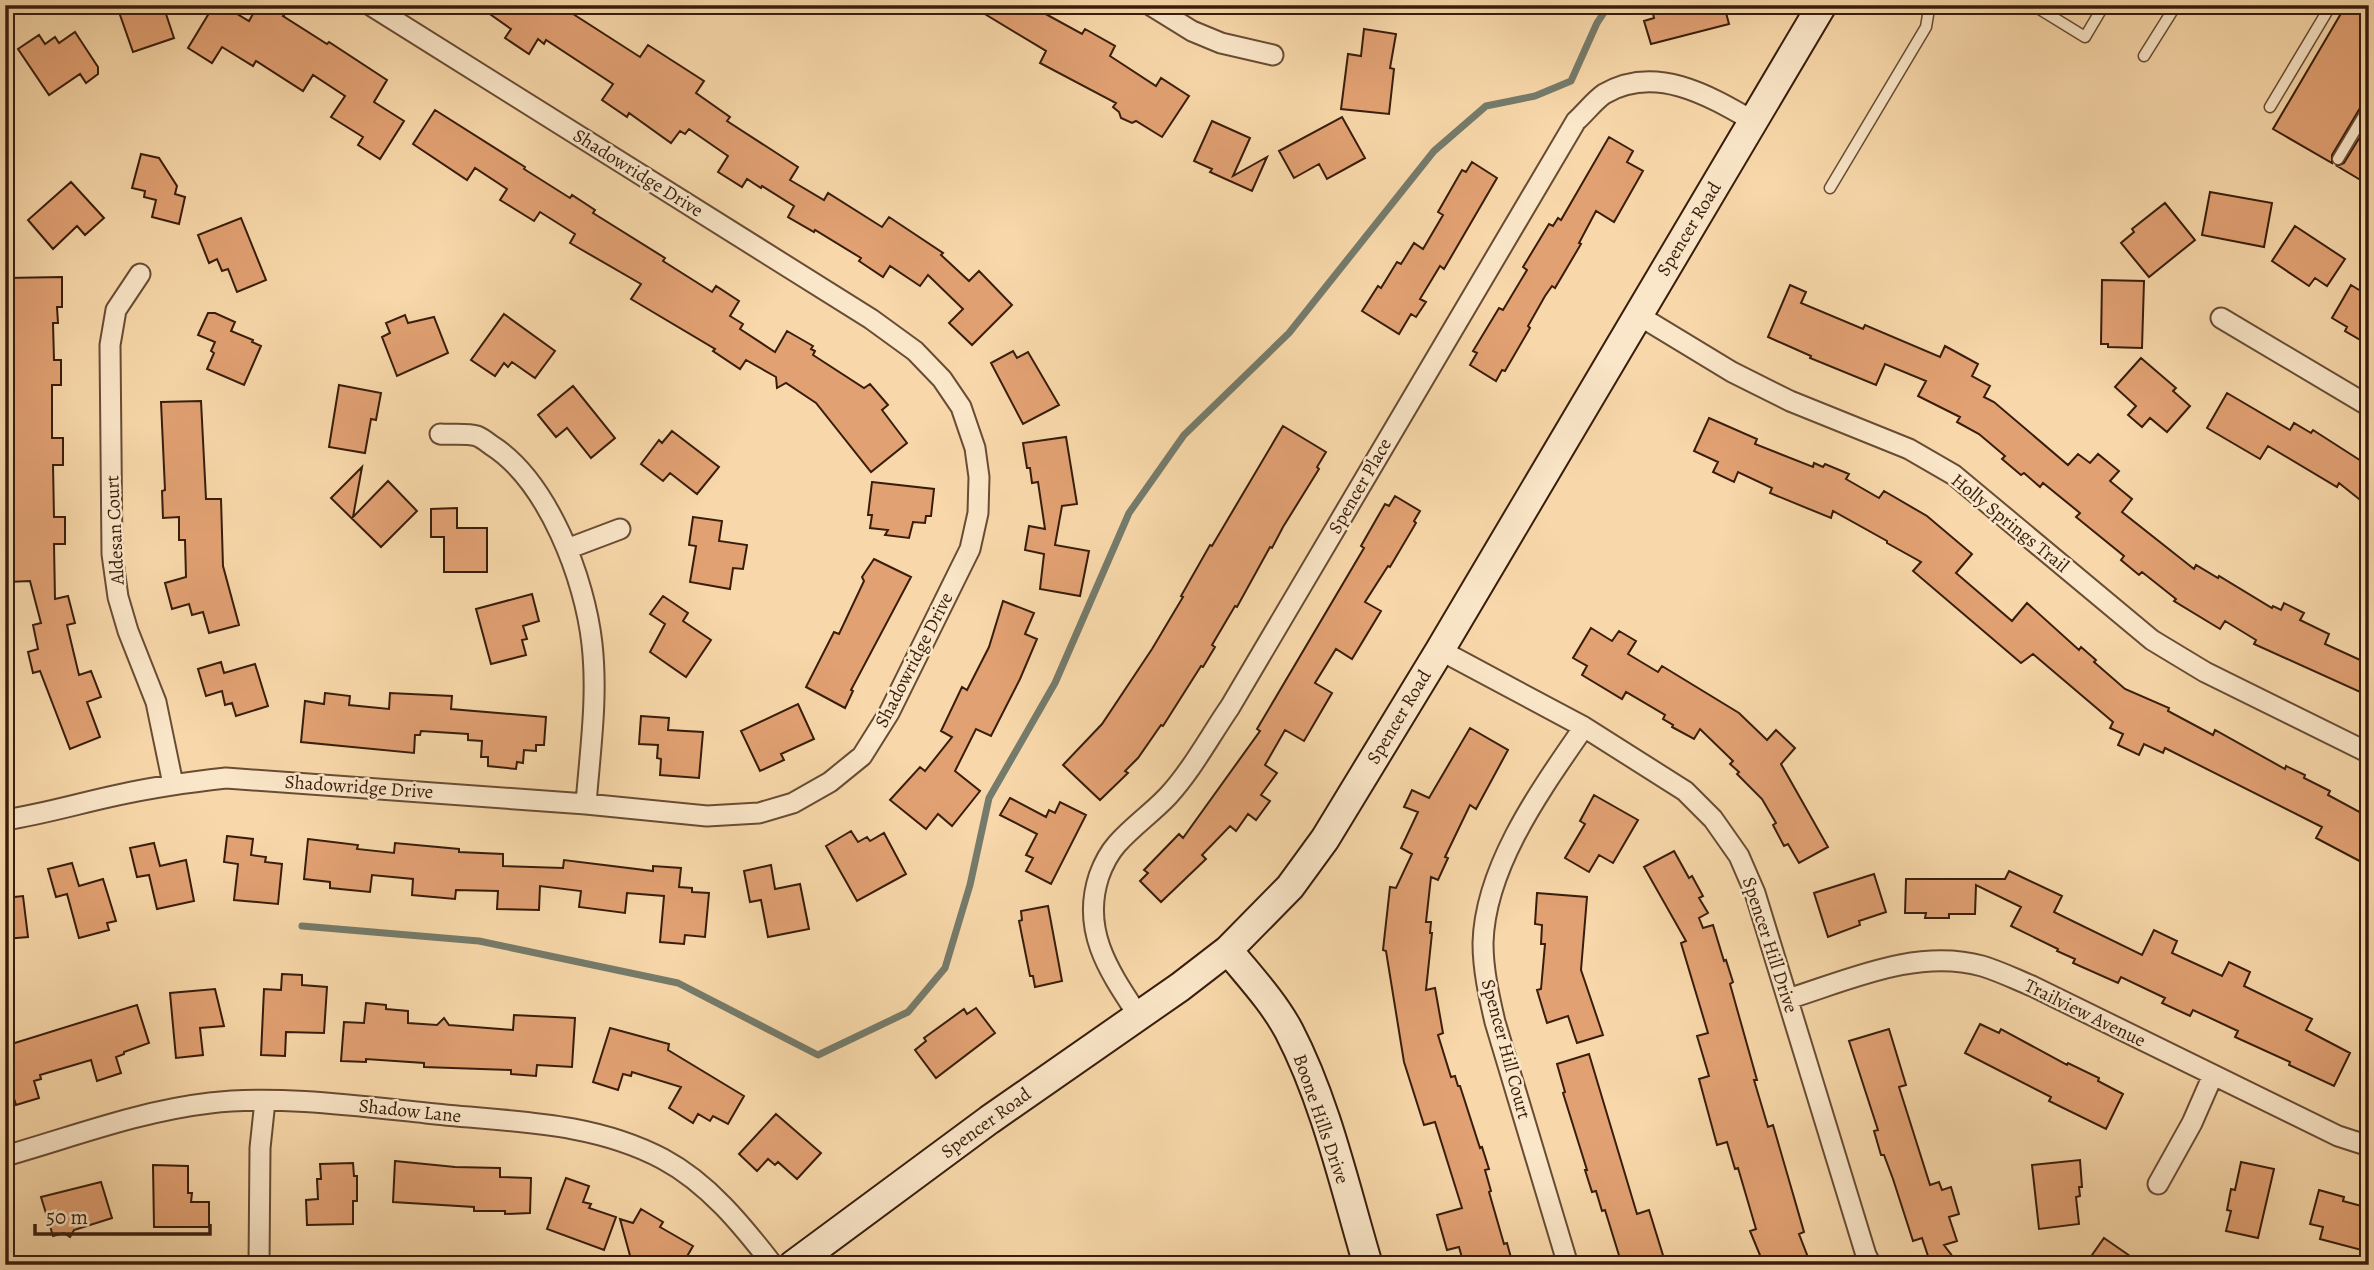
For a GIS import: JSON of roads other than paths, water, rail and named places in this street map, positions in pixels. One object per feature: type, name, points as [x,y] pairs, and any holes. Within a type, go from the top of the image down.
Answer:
[{"type":"main road","name":"Spencer Road","points":[[793,1265],[989,1120],[1228,950],[1290,887],[1325,839],[1440,650],[1822,5]]},
{"type":"main road","name":"Boone Hills Drive","points":[[1228,950],[1270,1002],[1302,1059],[1318,1100],[1368,1265]]},
{"type":"street","name":"Shadowridge Drive","points":[[5,820],[173,784],[226,778],[586,804],[707,816],[759,813],[793,803],[830,782],[862,756],[889,713],[970,549],[978,513],[979,477],[975,447],[961,407],[942,379],[915,351],[859,312],[370,5]]},
{"type":"street","points":[[1150,5],[1192,32],[1221,43],[1273,55]]},
{"type":"street","name":"Spencer Place","points":[[1138,1015],[1112,974],[1098,945],[1092,906],[1102,866],[1115,845],[1171,792],[1230,707],[1576,121],[1603,95],[1631,83],[1672,83],[1709,95],[1753,121]]},
{"type":"street","name":"Aldesan Court","points":[[139,274],[116,310],[110,345],[112,554],[118,597],[128,631],[156,702],[173,784]]},
{"type":"street","name":"Holly Springs Trail","points":[[1638,315],[1732,372],[1790,401],[1909,449],[1954,475],[2151,640],[2205,672],[2369,753]]},
{"type":"street","points":[[2221,318],[2369,406]]},
{"type":"street","points":[[440,434],[477,436],[508,456],[539,496],[567,549],[583,598],[592,644],[594,699],[586,804]]},
{"type":"street","points":[[567,549],[620,529]]},
{"type":"street","name":"Spencer Hill Drive","points":[[1440,650],[1584,727],[1685,791],[1713,819],[1739,856],[1755,893],[1871,1265]]},
{"type":"street","name":"Spencer Hill Court","points":[[1568,1265],[1495,1022],[1488,994],[1483,942],[1499,868],[1551,774],[1584,727]]},
{"type":"street","name":"Trailview Avenue","points":[[1788,999],[1895,966],[1938,960],[1981,965],[2032,986],[2338,1136],[2369,1146]]},
{"type":"street","points":[[2158,1184],[2192,1123],[2213,1075]]},
{"type":"street","points":[[259,1265],[260,1148],[265,1101]]},
{"type":"street","name":"Shadow Lane","points":[[5,1156],[164,1110],[212,1102],[335,1104],[565,1126],[615,1139],[664,1160],[708,1192],[741,1225],[773,1265]]},
{"type":"lane","points":[[1830,188],[1927,27],[1929,9],[1926,5]]},
{"type":"lane","points":[[2033,5],[2085,37],[2104,5]]},
{"type":"lane","points":[[2144,56],[2176,5]]},
{"type":"lane","points":[[2270,107],[2331,5]]},
{"type":"lane","points":[[2338,159],[2369,107]]},
{"type":"waterway","points":[[302,926],[479,941],[678,983],[818,1055],[908,1012],[945,968],[970,885],[989,798],[1055,683],[1129,513],[1184,435],[1289,333],[1434,151],[1486,106],[1535,96],[1571,81],[1597,23],[1609,5]]}]
